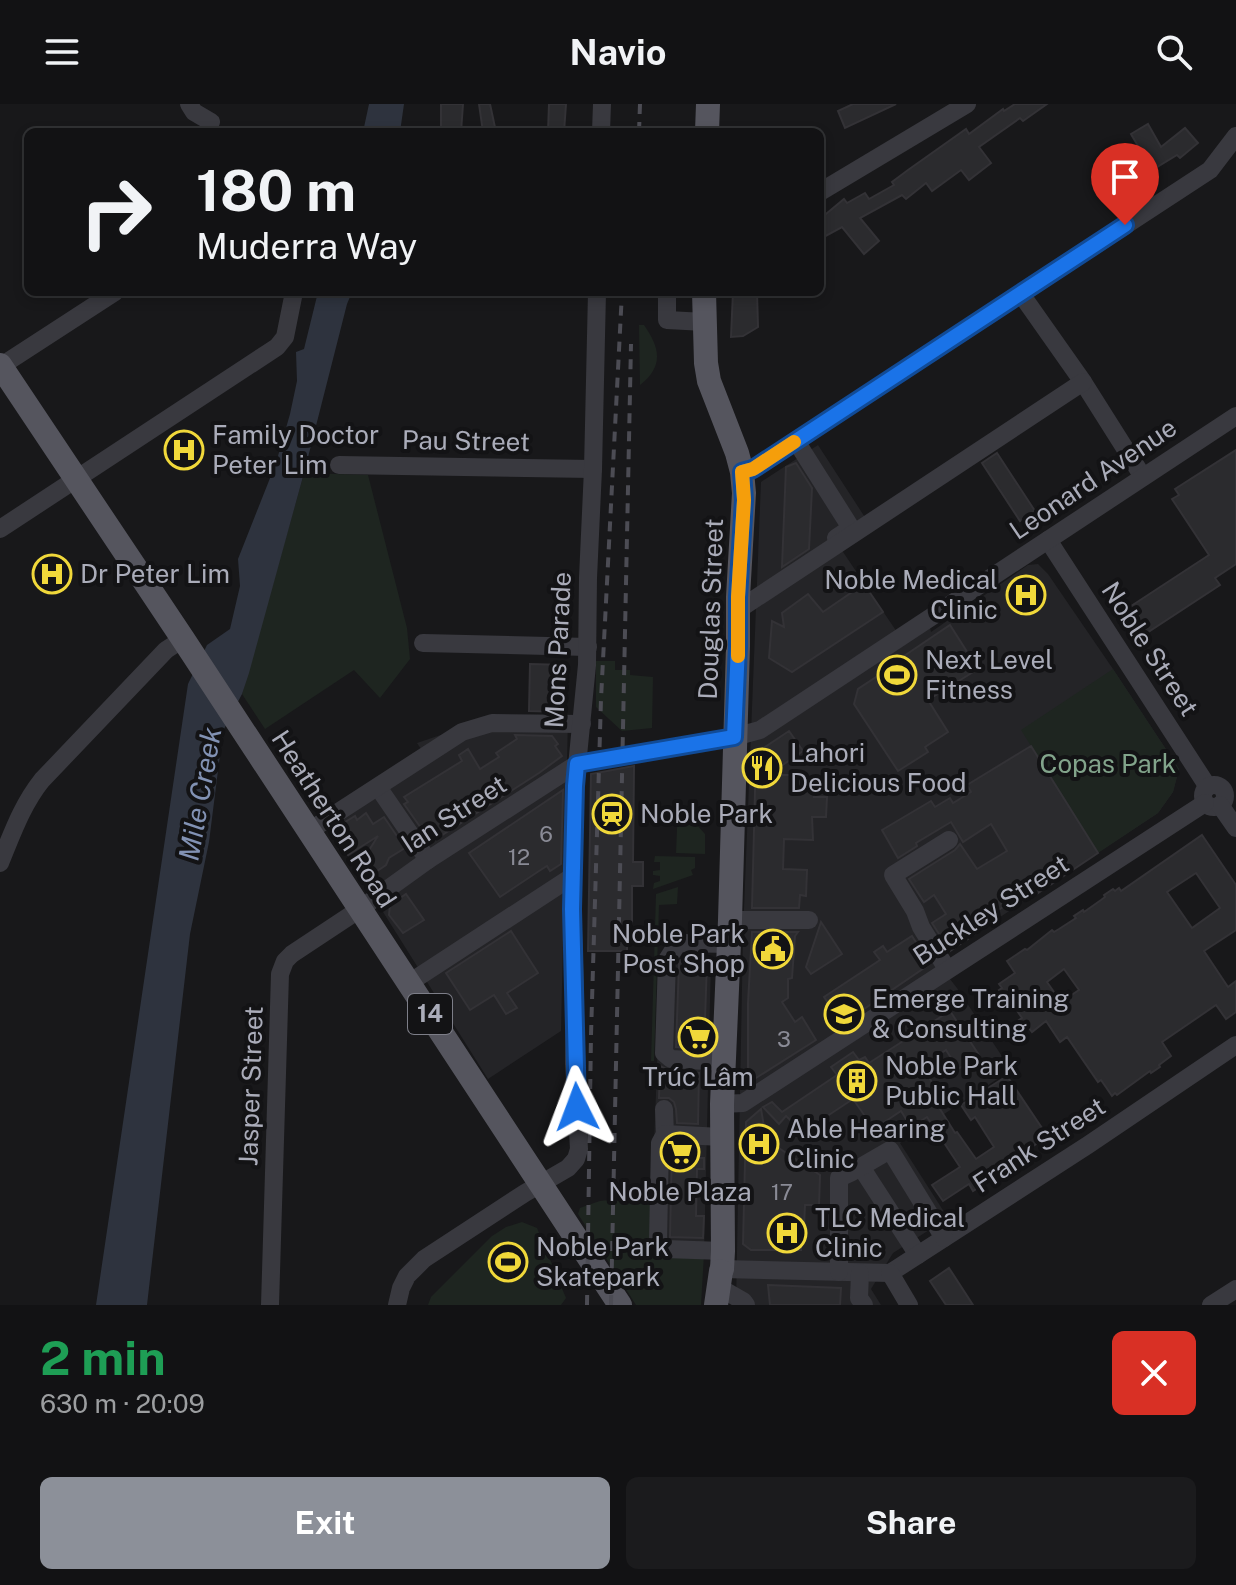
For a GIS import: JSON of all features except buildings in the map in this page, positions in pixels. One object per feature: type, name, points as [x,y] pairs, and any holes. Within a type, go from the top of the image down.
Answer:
[{"type":"main road","points":[[707,128],[708,104]]},
{"type":"main road","name":"Douglas Street","points":[[704,296],[705,359],[709,381],[737,453],[744,500],[721,1137],[721,1282]]},
{"type":"main road","name":"Heatherton Road","points":[[0,365],[620,1305]]},
{"type":"street","points":[[189,104],[194,112],[211,119]]},
{"type":"street","points":[[601,128],[602,104]]},
{"type":"street","points":[[824,190],[967,104]]},
{"type":"street","points":[[742,472],[753,469],[1210,170],[1236,136]]},
{"type":"street","points":[[1021,294],[1083,382],[1143,477]]},
{"type":"street","points":[[0,365],[109,296]]},
{"type":"street","points":[[0,529],[277,347],[285,337],[293,296]]},
{"type":"street","name":"Mons Parade","points":[[397,1305],[407,1276],[424,1259],[570,1166],[579,1149],[573,876],[575,786],[588,647],[597,296]]},
{"type":"street","points":[[667,296],[667,320],[705,322]]},
{"type":"street","points":[[738,603],[1083,382]]},
{"type":"street","name":"Leonard Avenue","points":[[577,764],[760,730],[1236,416]]},
{"type":"street","points":[[738,603],[851,528],[796,441]]},
{"type":"street","name":"Pau Street","points":[[339,465],[593,469]]},
{"type":"street","name":"Noble Street","points":[[1048,540],[1218,793],[1236,828]]},
{"type":"street","points":[[0,863],[19,815],[42,780],[166,650],[183,639]]},
{"type":"street","points":[[423,643],[588,647]]},
{"type":"street","points":[[309,831],[462,732],[492,723],[582,724]]},
{"type":"street","name":"Ian Street","points":[[360,909],[428,860],[577,764]]},
{"type":"street","points":[[378,787],[428,860]]},
{"type":"street","name":"Buckley Street","points":[[722,1104],[743,1103],[1218,793]]},
{"type":"street","points":[[947,969],[893,875],[949,840]]},
{"type":"street","points":[[409,983],[573,876]]},
{"type":"street","name":"Jasper Street","points":[[270,1305],[280,974],[285,961],[292,954],[360,909]]},
{"type":"street","points":[[724,1062],[671,1059],[664,1053],[667,960],[678,943],[809,920]]},
{"type":"street","name":"Frank Street","points":[[890,1273],[1236,1045]]},
{"type":"street","points":[[664,1109],[665,1134],[660,1143],[658,1241],[665,1249],[721,1282],[746,1305]]},
{"type":"street","points":[[665,1134],[721,1137]]},
{"type":"street","points":[[839,1272],[839,1178],[890,1150],[944,1238]]},
{"type":"street","points":[[861,1167],[918,1255]]},
{"type":"street","points":[[890,1212],[919,1196]]},
{"type":"street","points":[[721,1282],[839,1272],[890,1273],[909,1305]]},
{"type":"street","points":[[860,1273],[859,1298],[864,1305]]},
{"type":"street","points":[[1211,1305],[1236,1289]]},
{"type":"shaded area","points":[[818,445],[870,525],[839,546],[903,641],[929,624],[931,632],[1028,565],[1038,564],[1048,574],[1179,769],[1173,792],[1158,813],[935,960],[1011,1070],[900,1143],[948,1218],[893,1253],[871,1289],[881,1305],[736,1305],[743,934],[761,482]]},
{"type":"shaded area","points":[[568,717],[561,1031],[488,1079],[324,818],[423,752],[417,743],[488,719]]},
{"type":"shaded area","name":"Noble Plaza","points":[[661,959],[711,960],[704,1254],[650,1253]]},
{"type":"green space","points":[[639,325],[644,325],[654,341],[657,356],[653,371],[640,385]]},
{"type":"green space","points":[[304,473],[368,475],[407,628],[410,659],[380,698],[354,670],[265,729],[242,694]]},
{"type":"green space","points":[[596,661],[615,661],[615,670],[630,670],[630,675],[653,677],[652,728],[622,731],[596,707]]},
{"type":"green space","name":"Copas Park","points":[[1113,669],[1179,769],[1173,792],[1158,813],[1098,853],[1021,730]]},
{"type":"green space","points":[[678,805],[692,826],[695,823],[705,834],[705,854],[676,853]]},
{"type":"green space","points":[[655,856],[695,857],[695,868],[691,870],[693,875],[653,889],[654,883],[660,881],[660,876],[653,875],[653,871],[660,870],[660,862],[654,862]]},
{"type":"green space","points":[[678,887],[677,904],[659,905],[654,1061],[651,1061],[656,894]]},
{"type":"green space","points":[[639,1194],[652,1195],[650,1253],[704,1254],[701,1305],[636,1305],[578,1214],[580,1208],[597,1202],[625,1201]]},
{"type":"green space","name":"Noble Park Skatepark","points":[[522,1222],[537,1228],[566,1298],[561,1305],[428,1305],[431,1297],[492,1236]]},
{"type":"water","points":[[369,104],[404,104],[401,128],[364,128]]},
{"type":"water","name":"Mile Creek","points":[[317,296],[350,296],[249,673],[223,731],[209,842],[190,934],[147,1305],[96,1305],[188,684],[207,645],[230,629],[240,586],[238,559],[276,463],[297,381],[296,352],[304,349]]},
{"type":"railway","points":[[639,128],[640,104]]},
{"type":"railway","points":[[587,1305],[601,699],[622,296]]},
{"type":"railway","points":[[611,1305],[631,344]]},
{"type":"slow traffic","points":[[738,656],[744,500],[742,472],[753,469],[794,442]]},
{"type":"place","name":"Family Doctor Peter Lim","points":[[184,450]]},
{"type":"place","name":"Dr Peter Lim","points":[[52,574]]},
{"type":"place","name":"Noble Medical Clinic","points":[[1026,595]]},
{"type":"place","name":"Next Level Fitness","points":[[897,675]]},
{"type":"place","name":"Lahori Delicious Food","points":[[762,768]]},
{"type":"place","name":"Noble Park","points":[[612,814]]},
{"type":"place","name":"Noble Park Post Shop","points":[[773,949]]},
{"type":"place","name":"Emerge Training & Consulting","points":[[844,1014]]},
{"type":"place","name":"Trúc Lâm","points":[[698,1037]]},
{"type":"place","name":"Noble Park Public Hall","points":[[857,1081]]},
{"type":"place","name":"Able Hearing Clinic","points":[[759,1144]]},
{"type":"place","name":"Noble Plaza","points":[[680,1152]]},
{"type":"place","name":"TLC Medical Clinic","points":[[787,1233]]},
{"type":"place","name":"Noble Park Skatepark","points":[[508,1262]]},
{"type":"route","points":[[577,1107],[572,909],[577,764],[734,737],[744,500],[742,472],[753,469],[1125,225]]}]
